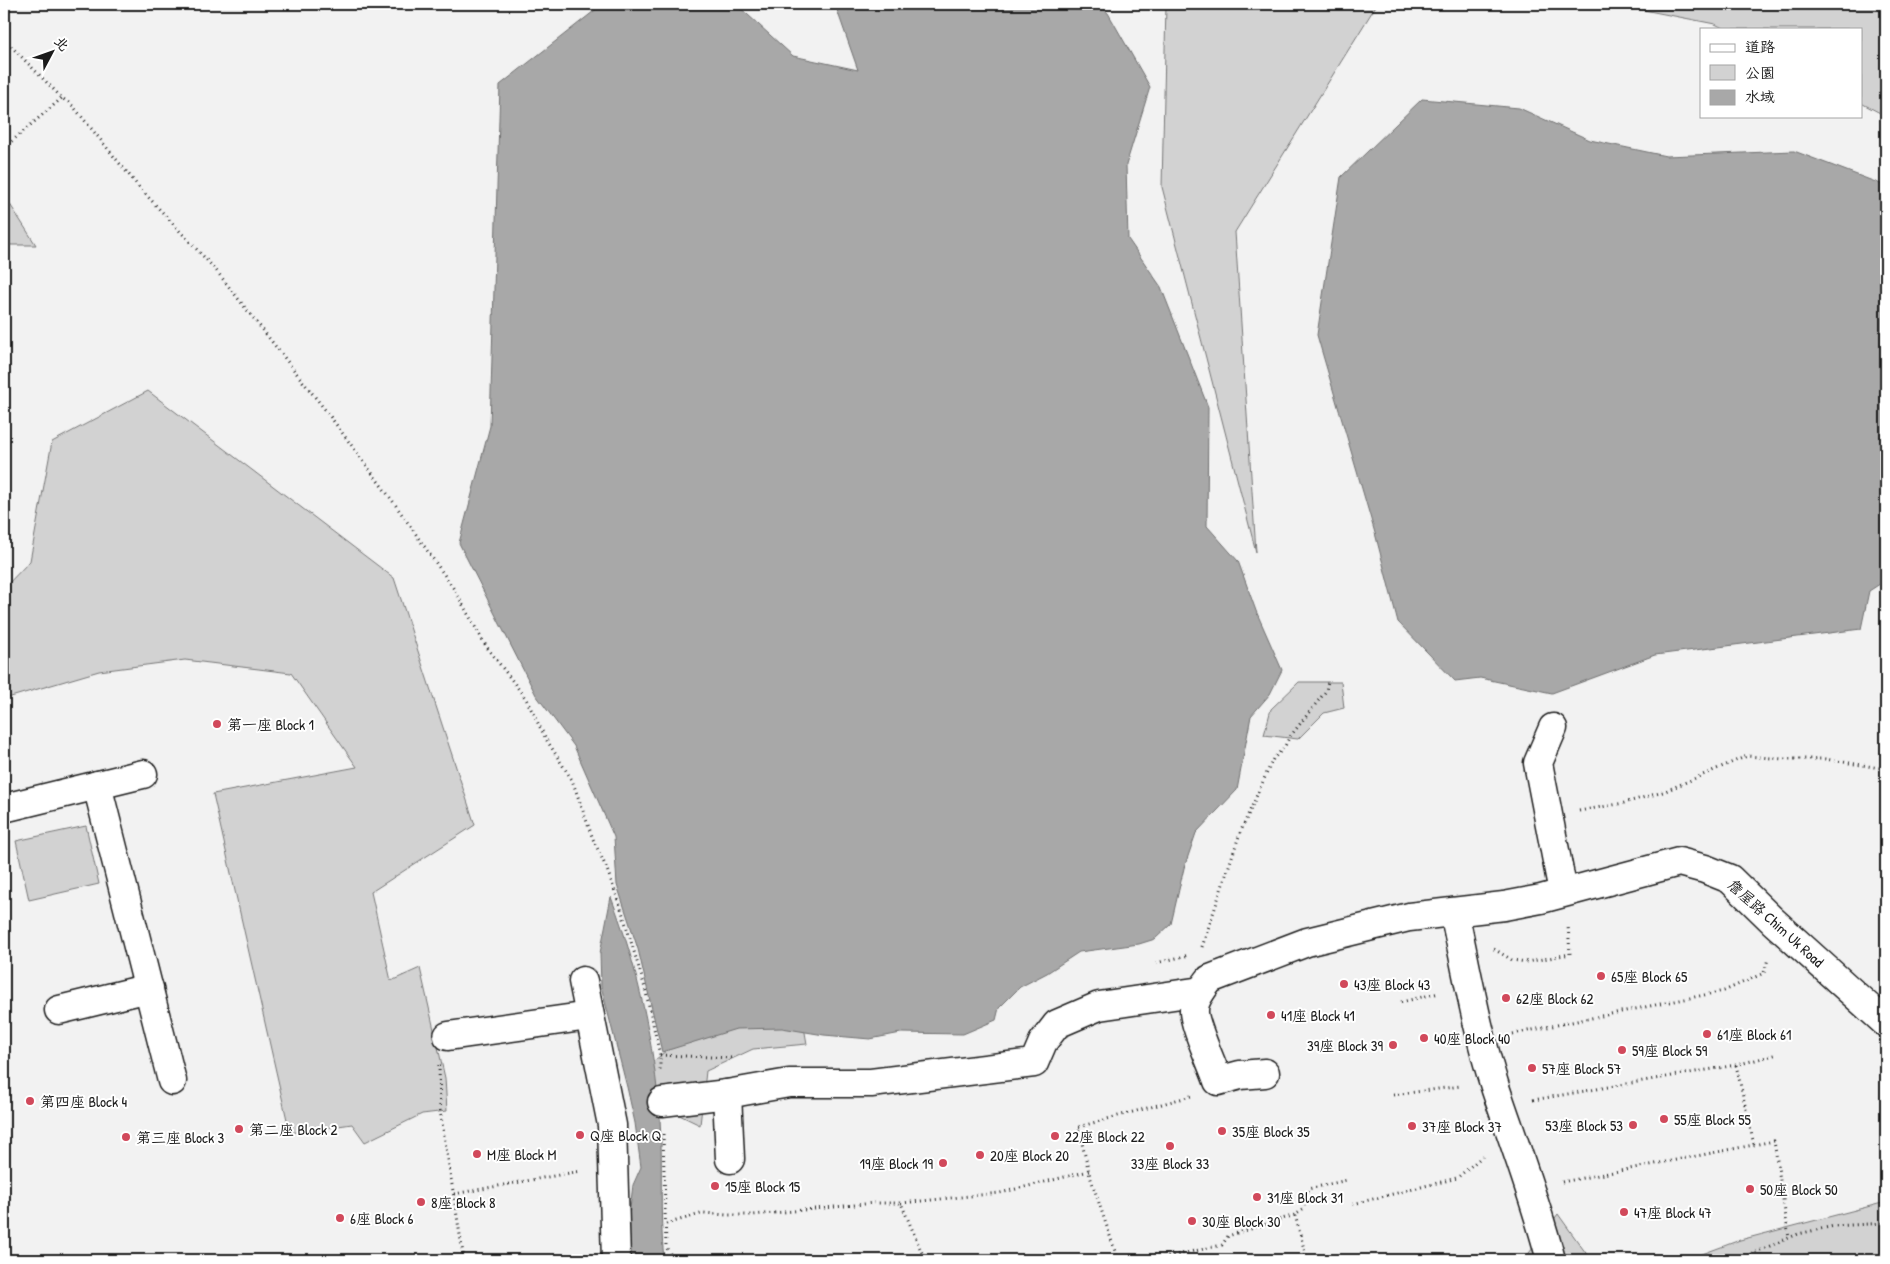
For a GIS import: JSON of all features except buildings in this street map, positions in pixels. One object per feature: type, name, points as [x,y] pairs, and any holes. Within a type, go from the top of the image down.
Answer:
[{"type":"street","points":[[1553,728],[1538,763],[1563,892]]},
{"type":"street","points":[[4,808],[143,774]]},
{"type":"street","points":[[97,785],[172,1081]]},
{"type":"street","name":"詹屋路 Chim Uk Road","points":[[1201,991],[1210,979],[1308,942],[1409,917],[1456,923],[1504,906],[1541,899],[1679,862],[1705,869],[1730,879],[1786,932],[1884,1013]]},
{"type":"street","points":[[1456,923],[1483,1040],[1498,1093],[1543,1227],[1551,1260]]},
{"type":"street","points":[[583,981],[612,1125],[616,1260]]},
{"type":"street","points":[[59,1010],[149,988]]},
{"type":"street","points":[[662,1102],[727,1094],[789,1083],[871,1083],[1034,1063],[1043,1042],[1057,1024],[1098,1006],[1201,991],[1194,1009],[1196,1022],[1218,1081],[1240,1075],[1266,1073]]},
{"type":"street","points":[[448,1036],[589,1016]]},
{"type":"street","points":[[727,1094],[730,1159]]},
{"type":"path","points":[[4,39],[62,98],[74,106],[138,186],[215,270],[326,411],[392,500],[454,589],[486,646],[526,699],[546,739],[572,780],[620,905],[644,988],[660,1055],[666,1247],[674,1260]]},
{"type":"path","points":[[4,148],[62,98]]},
{"type":"path","points":[[1200,949],[1203,945],[1240,833],[1273,759],[1284,748],[1289,738],[1326,691],[1328,681]]},
{"type":"path","points":[[1548,816],[1624,803],[1663,792],[1747,756],[1784,759],[1825,759],[1886,769]]},
{"type":"path","points":[[1456,923],[1512,960],[1526,962],[1570,954],[1568,922]]},
{"type":"path","points":[[1483,1040],[1724,991],[1764,973],[1770,950],[1786,932]]},
{"type":"path","points":[[1150,965],[1197,953]]},
{"type":"path","points":[[1401,1002],[1469,986]]},
{"type":"path","points":[[448,1036],[438,1042],[440,1110],[464,1260]]},
{"type":"path","points":[[1393,1095],[1498,1093],[1736,1065],[1778,1054]]},
{"type":"path","points":[[660,1055],[740,1059]]},
{"type":"path","points":[[1736,1065],[1754,1145]]},
{"type":"path","points":[[1118,1260],[1089,1171],[1078,1127],[1222,1088],[1218,1081]]},
{"type":"path","points":[[1529,1188],[1774,1141],[1789,1238]]},
{"type":"path","points":[[1353,1204],[1457,1178],[1488,1151]]},
{"type":"path","points":[[454,1194],[591,1170],[614,1164]]},
{"type":"path","points":[[666,1224],[704,1213],[753,1215],[1000,1193],[1089,1171]]},
{"type":"path","points":[[1153,1260],[1222,1245],[1228,1236],[1295,1215],[1303,1210],[1308,1189],[1347,1180]]},
{"type":"path","points":[[901,1203],[925,1260]]},
{"type":"path","points":[[1295,1215],[1307,1260]]},
{"type":"path","points":[[1737,1260],[1789,1238],[1834,1226],[1886,1223]]},
{"type":"green space","points":[[1166,4],[1377,4],[1235,232],[1256,552],[1162,187]]},
{"type":"green space","points":[[1613,4],[1886,4],[1886,116],[1862,104],[1862,28],[1723,28],[1715,24]]},
{"type":"green space","points":[[4,195],[36,245],[4,245]]},
{"type":"green space","points":[[148,391],[394,578],[475,825],[371,892],[391,981],[420,968],[445,1078],[447,1111],[422,1114],[365,1142],[352,1124],[290,1133],[213,794],[357,767],[291,673],[185,660],[99,671],[4,699],[4,588],[30,561],[52,442]]},
{"type":"green space","points":[[1299,682],[1341,682],[1344,708],[1324,713],[1298,739],[1264,735],[1271,709]]},
{"type":"green space","points":[[86,826],[99,884],[29,900],[16,841]]},
{"type":"green space","points":[[802,1015],[807,1044],[753,1049],[706,1071],[700,1125],[638,1095],[643,1070],[708,1016]]},
{"type":"green space","points":[[1886,1202],[1886,1260],[1686,1260],[1740,1240]]},
{"type":"green space","points":[[1558,1214],[1588,1256],[1588,1260],[1524,1260]]},
{"type":"water","points":[[603,4],[736,4],[793,56],[858,70],[836,7],[837,4],[1097,4],[1108,13],[1150,87],[1126,165],[1128,239],[1161,287],[1208,407],[1207,526],[1238,561],[1256,611],[1282,670],[1270,694],[1251,716],[1237,790],[1196,833],[1184,868],[1171,924],[1155,939],[1139,944],[1079,952],[1047,973],[1020,987],[999,1008],[996,1020],[963,1034],[901,1033],[870,1039],[824,1035],[782,1028],[736,1029],[662,1052],[638,949],[617,885],[614,837],[574,746],[536,695],[459,543],[490,426],[500,85]]},
{"type":"water","points":[[1422,99],[1519,108],[1590,140],[1666,156],[1794,151],[1886,186],[1886,580],[1869,591],[1861,629],[1655,655],[1552,693],[1480,678],[1455,681],[1398,622],[1375,533],[1317,335],[1341,177]]},
{"type":"water","points":[[611,897],[637,979],[654,1063],[660,1119],[664,1260],[628,1260],[627,1232],[633,1185],[641,1167],[635,1123],[601,986],[600,953]]},
{"type":"place","name":"第一座 Block 1","points":[[217,724]]},
{"type":"place","name":"65座 Block 65","points":[[1601,976]]},
{"type":"place","name":"43座 Block 43","points":[[1344,984]]},
{"type":"place","name":"62座 Block 62","points":[[1506,998]]},
{"type":"place","name":"41座 Block 41","points":[[1271,1015]]},
{"type":"place","name":"61座 Block 61","points":[[1707,1034]]},
{"type":"place","name":"40座 Block 40","points":[[1424,1038]]},
{"type":"place","name":"39座 Block 39","points":[[1393,1045]]},
{"type":"place","name":"59座 Block 59","points":[[1622,1050]]},
{"type":"place","name":"57座 Block 57","points":[[1532,1068]]},
{"type":"place","name":"第四座 Block 4","points":[[30,1101]]},
{"type":"place","name":"55座 Block 55","points":[[1664,1119]]},
{"type":"place","name":"53座 Block 53","points":[[1633,1125]]},
{"type":"place","name":"37座 Block 37","points":[[1412,1126]]},
{"type":"place","name":"第二座 Block 2","points":[[239,1129]]},
{"type":"place","name":"35座 Block 35","points":[[1222,1131]]},
{"type":"place","name":"Q座 Block Q","points":[[580,1135]]},
{"type":"place","name":"22座 Block 22","points":[[1055,1136]]},
{"type":"place","name":"第三座 Block 3","points":[[126,1137]]},
{"type":"place","name":"33座 Block 33","points":[[1170,1146]]},
{"type":"place","name":"M座 Block M","points":[[477,1154]]},
{"type":"place","name":"20座 Block 20","points":[[980,1155]]},
{"type":"place","name":"19座 Block 19","points":[[943,1163]]},
{"type":"place","name":"15座 Block 15","points":[[715,1186]]},
{"type":"place","name":"50座 Block 50","points":[[1750,1189]]},
{"type":"place","name":"31座 Block 31","points":[[1257,1197]]},
{"type":"place","name":"8座 Block 8","points":[[421,1202]]},
{"type":"place","name":"47座 Block 47","points":[[1624,1212]]},
{"type":"place","name":"6座 Block 6","points":[[340,1218]]},
{"type":"place","name":"30座 Block 30","points":[[1192,1221]]}]
